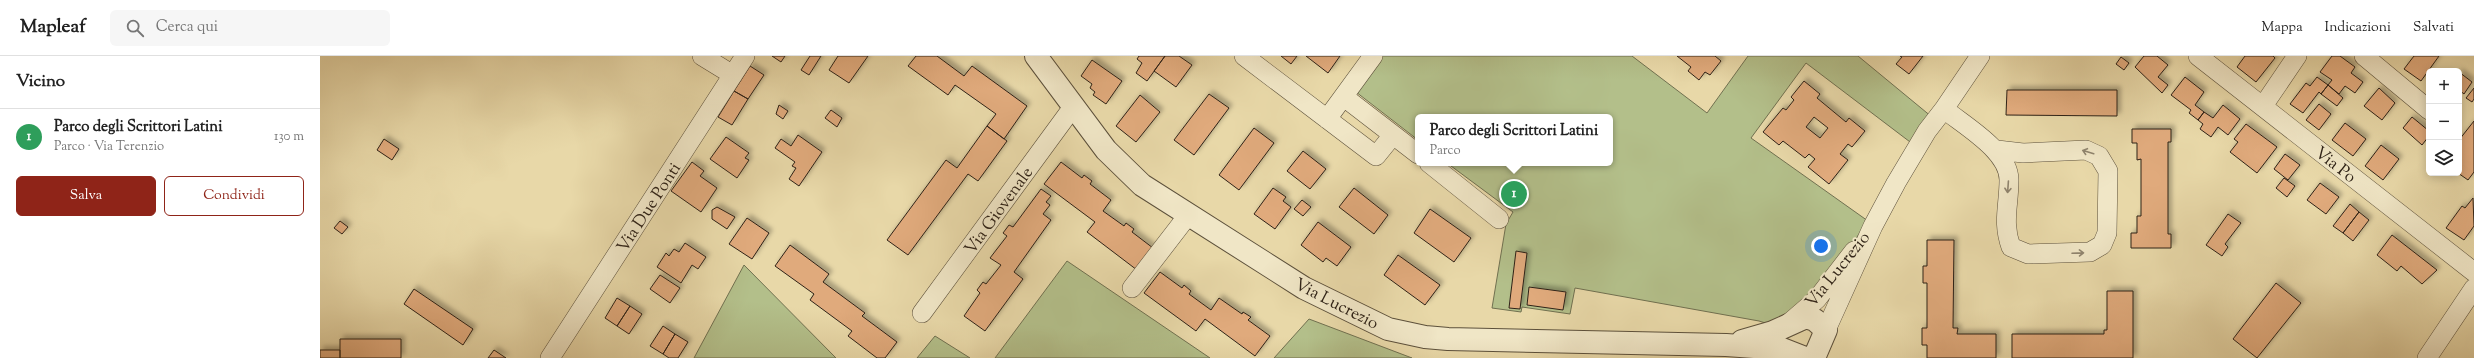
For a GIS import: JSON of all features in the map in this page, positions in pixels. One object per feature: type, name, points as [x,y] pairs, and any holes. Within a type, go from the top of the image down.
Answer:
[{"type":"street","points":[[702,56],[733,75]]},
{"type":"street","name":"Via Due Ponti","points":[[550,358],[746,56]]},
{"type":"street","name":"Via Lucrezio","points":[[1036,56],[1106,150],[1142,185],[1304,288],[1388,329],[1425,337],[1448,339],[1726,345],[1782,349],[1805,358]]},
{"type":"street","points":[[1244,56],[1376,156],[1394,135]]},
{"type":"street","points":[[1327,119],[1373,56]]},
{"type":"street","points":[[1814,358],[1873,226],[1927,131],[1980,56]]},
{"type":"street","name":"Via Po","points":[[2198,56],[2474,272]]},
{"type":"street","points":[[2263,106],[2297,56]]},
{"type":"street","points":[[2364,56],[2426,108]]},
{"type":"street","points":[[1344,97],[1415,152]]},
{"type":"street","name":"Via Giovenale","points":[[922,313],[1073,107]]},
{"type":"street","points":[[1944,109],[1997,150],[2009,178],[2005,231],[2011,247],[2028,254],[2090,252],[2102,245],[2107,233],[2108,171],[2099,156],[2086,150],[2023,153],[1997,150]]},
{"type":"street","points":[[1433,166],[1499,219]]},
{"type":"street","points":[[1132,288],[1189,214]]},
{"type":"street","name":"Via Lucrezio","points":[[1783,329],[1816,299],[1873,226]]},
{"type":"street","points":[[2427,358],[2474,288]]},
{"type":"street","name":"Via Lucrezio","points":[[1726,345],[1783,329],[1806,317],[1815,320],[1826,330]]},
{"type":"green space","points":[[1381,56],[1632,56],[1707,113],[1748,56],[1858,56],[1938,122],[1918,148],[1806,63],[1751,138],[1868,221],[1831,275],[1775,326],[1759,321],[1575,288],[1570,314],[1522,307],[1521,312],[1492,308],[1506,224],[1513,212],[1451,166],[1613,166],[1613,114],[1415,114],[1415,138],[1356,92]]},
{"type":"green space","points":[[1067,261],[1210,358],[995,358]]},
{"type":"green space","points":[[744,265],[836,358],[694,358]]},
{"type":"green space","points":[[1309,319],[1412,358],[1274,358]]},
{"type":"green space","points":[[935,336],[970,358],[917,358]]},
{"type":"building","points":[[772,56],[785,56],[781,62]]},
{"type":"building","points":[[810,56],[821,56],[809,75],[801,70]]},
{"type":"building","points":[[838,56],[868,56],[849,83],[829,70]]},
{"type":"building","points":[[916,56],[937,56],[964,76],[972,66],[1027,106],[1004,139],[987,126],[996,114],[955,85],[948,95],[908,66]]},
{"type":"building","points":[[1139,56],[1165,56],[1147,81],[1136,73],[1142,63],[1137,59]]},
{"type":"building","points":[[1165,56],[1179,56],[1192,65],[1176,87],[1154,71]]},
{"type":"building","points":[[1281,56],[1297,56],[1291,64]]},
{"type":"building","points":[[1306,56],[1340,56],[1328,73]]},
{"type":"building","points":[[1677,56],[1715,56],[1721,61],[1710,75],[1705,72],[1699,80],[1688,71],[1691,67]]},
{"type":"building","points":[[1900,56],[1923,56],[1909,74],[1896,64],[1902,57]]},
{"type":"building","points":[[2144,56],[2157,56],[2168,65],[2158,77],[2168,85],[2162,93],[2135,67]]},
{"type":"building","points":[[2245,56],[2273,56],[2275,58],[2256,82],[2237,67]]},
{"type":"building","points":[[2332,56],[2340,56],[2355,67],[2351,73],[2363,82],[2355,93],[2345,86],[2339,94],[2328,85],[2332,80],[2320,72]]},
{"type":"building","points":[[2414,56],[2439,56],[2430,68],[2426,68],[2426,74],[2421,81],[2404,69]]},
{"type":"building","points":[[2121,57],[2129,63],[2124,70],[2116,64]]},
{"type":"building","points":[[1092,60],[1122,81],[1106,104],[1093,95],[1095,92],[1090,88],[1092,84],[1081,76]]},
{"type":"building","points":[[750,66],[764,75],[748,99],[734,91]]},
{"type":"building","points":[[2462,74],[2472,82],[2464,94],[2462,92]]},
{"type":"building","points":[[2185,77],[2204,92],[2195,105],[2204,112],[2198,120],[2189,113],[2191,110],[2171,95]]},
{"type":"building","points":[[2317,77],[2328,85],[2321,94],[2319,92],[2303,113],[2290,104],[2306,83],[2310,86]]},
{"type":"building","points":[[1804,81],[1820,94],[1817,98],[1846,122],[1849,118],[1865,131],[1852,147],[1848,144],[1840,154],[1848,160],[1829,184],[1808,167],[1815,159],[1809,154],[1805,158],[1783,141],[1779,145],[1763,132],[1783,108],[1786,110],[1794,100],[1791,97]],"holes":[[[1814,117],[1828,128],[1820,138],[1806,127]]]},
{"type":"building","points":[[2328,85],[2343,98],[2337,106],[2321,94]]},
{"type":"building","points":[[2379,88],[2395,103],[2382,120],[2364,106]]},
{"type":"building","points":[[2474,88],[2474,99],[2472,102],[2466,98]]},
{"type":"building","points":[[2007,90],[2117,90],[2117,116],[2006,115]]},
{"type":"building","points":[[734,91],[748,99],[732,125],[718,117]]},
{"type":"building","points":[[1209,94],[1229,108],[1194,155],[1174,140]]},
{"type":"building","points":[[1140,95],[1160,112],[1136,142],[1116,126]]},
{"type":"building","points":[[2319,104],[2331,114],[2319,130],[2306,120]]},
{"type":"building","points":[[779,105],[788,111],[783,119],[776,114]]},
{"type":"building","points":[[2223,105],[2240,119],[2228,135],[2218,127],[2211,137],[2200,129],[2203,124],[2198,120],[2204,112],[2213,118]]},
{"type":"building","points":[[831,110],[842,118],[837,127],[825,118]]},
{"type":"building","points":[[2412,117],[2426,129],[2426,140],[2422,145],[2403,128]]},
{"type":"building","points":[[2474,121],[2474,172],[2468,180],[2462,176],[2462,136]]},
{"type":"building","points":[[2345,123],[2366,139],[2353,156],[2332,140]]},
{"type":"building","points":[[2246,124],[2277,147],[2257,173],[2230,152],[2238,142],[2234,139]]},
{"type":"building","points":[[987,126],[1007,141],[978,181],[968,174],[908,255],[887,240],[946,160],[957,168]]},
{"type":"building","points":[[1254,128],[1274,143],[1239,190],[1219,175]]},
{"type":"building","points":[[2132,129],[2171,129],[2171,142],[2168,142],[2168,234],[2171,234],[2171,248],[2131,248],[2131,233],[2137,233],[2137,216],[2141,216],[2141,159],[2137,160],[2137,143],[2132,143]]},
{"type":"building","points":[[798,135],[822,152],[799,186],[789,179],[796,168],[792,166],[795,162],[775,148],[781,139],[791,146]]},
{"type":"building","points":[[726,137],[749,153],[745,158],[749,160],[737,178],[710,159]]},
{"type":"building","points":[[384,139],[399,149],[392,160],[377,150]]},
{"type":"building","points":[[2381,145],[2399,159],[2383,180],[2365,166]]},
{"type":"building","points":[[1303,151],[1326,169],[1310,189],[1287,171]]},
{"type":"building","points":[[2285,154],[2300,165],[2288,180],[2274,169]]},
{"type":"building","points":[[692,162],[704,171],[700,176],[717,188],[701,212],[671,191]]},
{"type":"building","points":[[1061,162],[1082,178],[1084,175],[1092,181],[1090,184],[1111,200],[1103,211],[1124,226],[1126,223],[1134,229],[1132,232],[1153,248],[1137,270],[1087,232],[1095,222],[1044,184]]},
{"type":"building","points":[[2284,178],[2295,186],[2287,197],[2276,188]]},
{"type":"building","points":[[2320,183],[2339,197],[2326,214],[2307,200]]},
{"type":"building","points":[[1273,188],[1286,197],[1283,201],[1291,207],[1275,229],[1254,214]]},
{"type":"building","points":[[1354,188],[1388,215],[1374,234],[1339,207]]},
{"type":"building","points":[[1041,189],[1051,196],[1046,202],[1050,205],[1043,214],[1051,220],[1014,272],[1023,279],[985,331],[964,316],[980,293],[977,290],[983,282],[986,284],[1001,265],[990,258],[1007,236],[1003,233],[1009,225],[1013,227]]},
{"type":"building","points":[[2473,198],[2474,226],[2464,240],[2446,228],[2462,206],[2465,208]]},
{"type":"building","points":[[1302,200],[1311,207],[1303,216],[1294,209]]},
{"type":"building","points":[[2350,204],[2359,212],[2343,233],[2333,226]]},
{"type":"building","points":[[717,207],[735,217],[727,229],[712,219],[712,210]]},
{"type":"building","points":[[1430,209],[1471,238],[1454,262],[1414,233]]},
{"type":"building","points":[[2359,212],[2369,220],[2353,241],[2343,233]]},
{"type":"building","points":[[2228,214],[2241,223],[2225,244],[2228,247],[2222,256],[2206,245]]},
{"type":"building","points":[[747,218],[769,233],[752,259],[729,244]]},
{"type":"building","points":[[340,221],[348,227],[342,234],[334,228]]},
{"type":"building","points":[[1318,222],[1351,247],[1337,266],[1326,258],[1323,262],[1301,245]]},
{"type":"building","points":[[2392,235],[2437,270],[2422,284],[2401,266],[2397,271],[2377,255]]},
{"type":"building","points":[[1927,240],[1954,240],[1953,328],[1958,328],[1957,334],[1996,334],[1996,358],[1927,358],[1927,345],[1922,345],[1922,328],[1927,328],[1927,283],[1923,283],[1923,266],[1927,266]]},
{"type":"building","points":[[685,243],[706,257],[698,269],[692,265],[681,283],[657,267],[666,253],[669,256],[674,249],[679,252]]},
{"type":"building","points":[[790,245],[829,274],[823,282],[865,313],[862,316],[897,342],[885,358],[877,358],[848,336],[852,331],[810,300],[814,294],[775,266]]},
{"type":"building","points":[[1516,251],[1527,253],[1520,309],[1509,308]]},
{"type":"building","points":[[1398,255],[1440,285],[1425,305],[1384,275]]},
{"type":"building","points":[[1160,272],[1182,288],[1184,285],[1191,291],[1189,294],[1211,310],[1219,298],[1242,314],[1243,312],[1251,317],[1248,320],[1270,336],[1255,356],[1205,319],[1196,331],[1144,293]]},
{"type":"building","points":[[660,275],[680,288],[670,303],[650,289]]},
{"type":"building","points":[[2276,283],[2301,303],[2257,358],[2233,339]]},
{"type":"building","points":[[1529,287],[1566,292],[1563,310],[1527,305]]},
{"type":"building","points":[[414,289],[473,329],[463,345],[404,304]]},
{"type":"building","points":[[2107,291],[2133,291],[2133,358],[2012,358],[2012,334],[2104,334],[2104,330],[2107,330]]},
{"type":"building","points":[[617,298],[630,306],[617,326],[605,318]]},
{"type":"building","points":[[630,306],[642,314],[629,334],[617,326]]},
{"type":"building","points":[[663,326],[675,334],[663,354],[650,346]]},
{"type":"building","points":[[675,334],[688,342],[678,358],[669,358],[663,354]]},
{"type":"building","points":[[340,339],[401,339],[401,358],[340,358]]},
{"type":"building","points":[[320,350],[340,350],[340,358],[320,358]]},
{"type":"building","points":[[494,350],[506,358],[488,358]]},
{"type":"place","name":"Parco degli Scrittori Latini","points":[[1514,194]]}]
